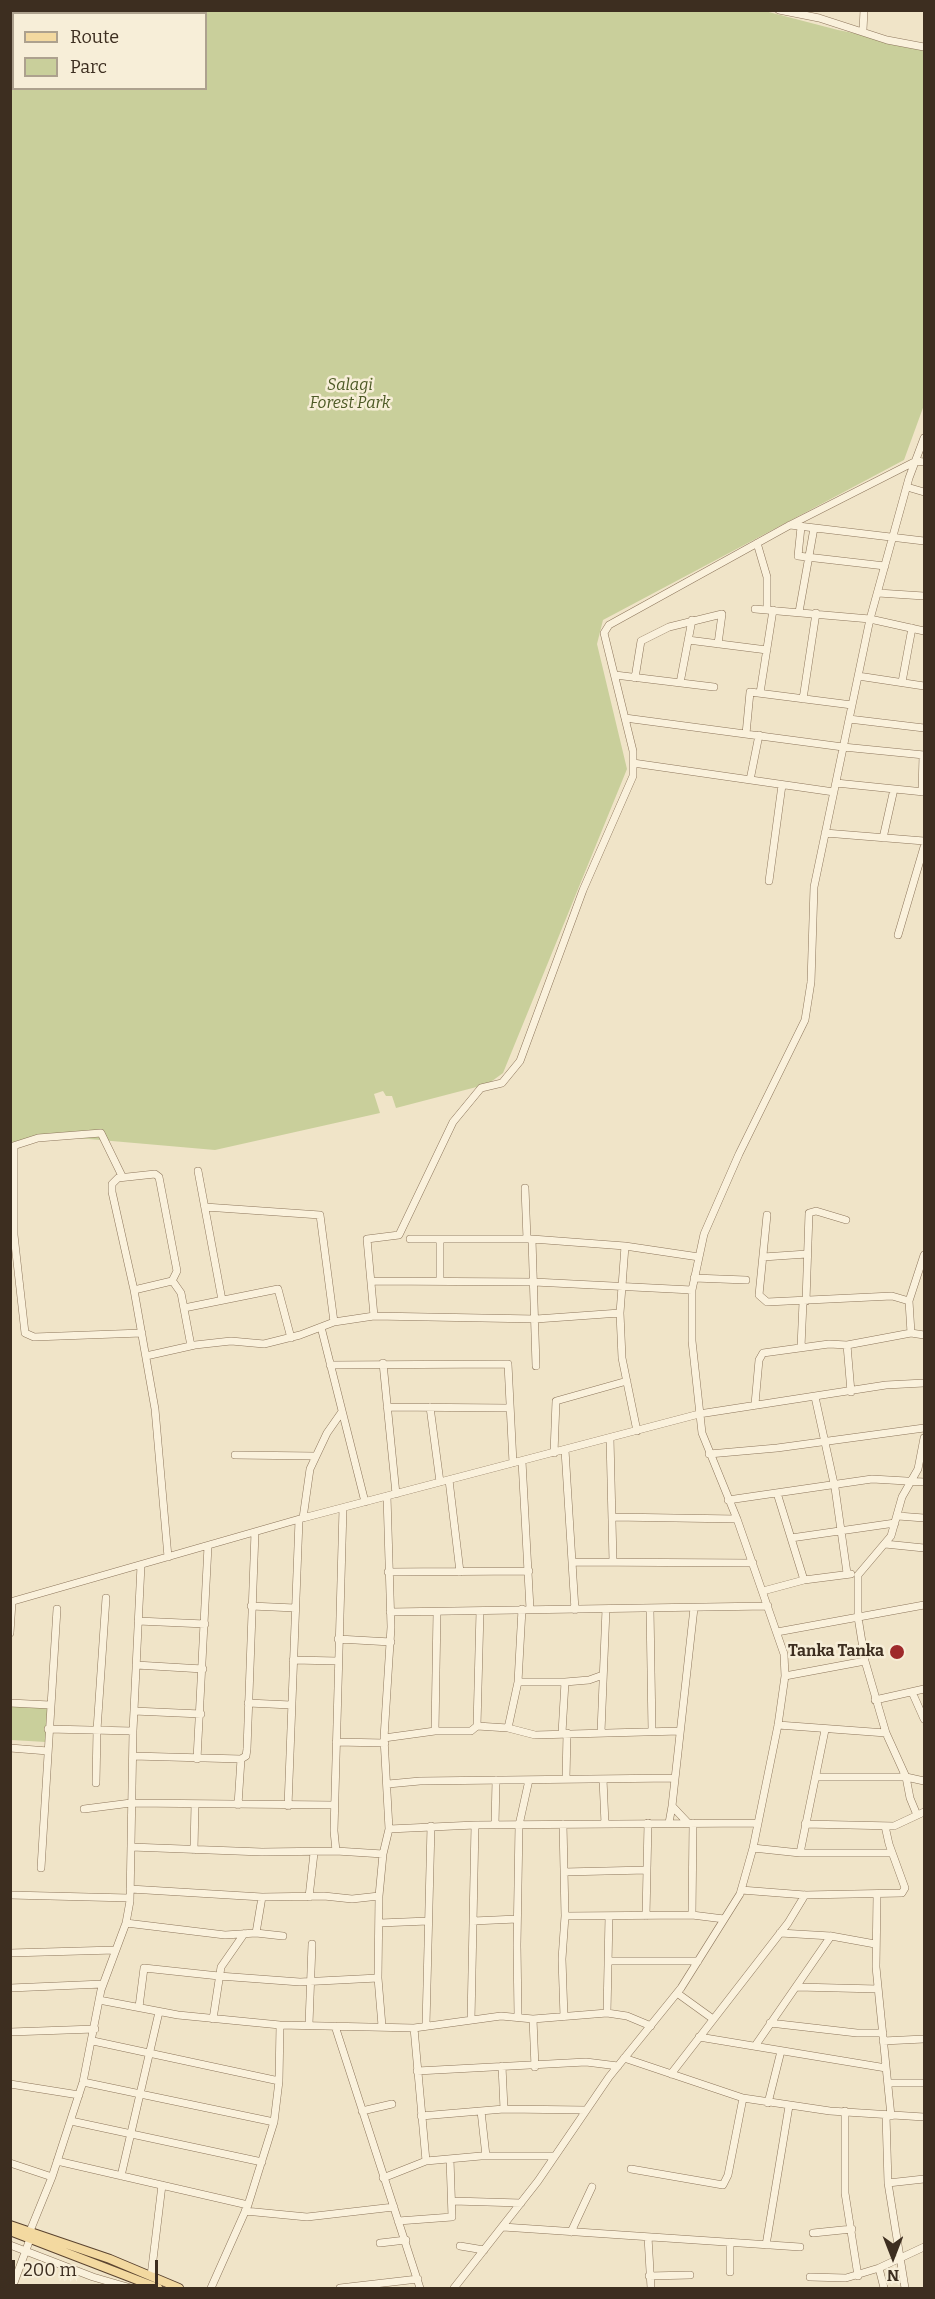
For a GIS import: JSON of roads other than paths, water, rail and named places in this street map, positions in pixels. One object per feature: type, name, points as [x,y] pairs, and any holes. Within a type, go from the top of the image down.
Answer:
[{"type":"main road","points":[[10,2224],[30,2235],[158,2289]]},
{"type":"main road","points":[[10,2232],[30,2235],[152,2276],[179,2289]]},
{"type":"street","points":[[863,30],[864,10]]},
{"type":"street","points":[[782,11],[819,18],[863,30],[887,40],[924,47]]},
{"type":"street","points":[[454,2289],[521,2203],[624,2058],[677,1993],[741,1890],[753,1848],[778,1725],[785,1676],[784,1654],[737,1519],[709,1455],[699,1414],[692,1341],[692,1290],[704,1234],[739,1154],[804,1020],[811,982],[814,887],[825,833],[870,619],[907,487],[924,438]]},
{"type":"street","points":[[374,1316],[367,1239],[390,1238],[399,1235],[404,1229],[453,1122],[481,1088],[502,1083],[520,1061],[583,891],[633,776],[633,751],[604,633],[609,625],[790,525],[916,461],[924,462]]},
{"type":"street","points":[[907,487],[924,492]]},
{"type":"street","points":[[790,525],[893,535],[924,541]]},
{"type":"street","points":[[801,527],[798,556],[885,566]]},
{"type":"street","points":[[799,612],[814,528]]},
{"type":"street","points":[[757,543],[767,577],[770,610],[767,650],[760,693]]},
{"type":"street","points":[[878,593],[924,596]]},
{"type":"street","points":[[755,609],[870,619],[924,631]]},
{"type":"street","points":[[635,678],[641,641],[669,627],[722,614],[718,644]]},
{"type":"street","points":[[804,699],[816,614]]},
{"type":"street","points":[[680,683],[692,620]]},
{"type":"street","points":[[902,682],[912,628]]},
{"type":"street","points":[[688,640],[767,650]]},
{"type":"street","points":[[615,675],[714,687]]},
{"type":"street","points":[[858,675],[924,686]]},
{"type":"street","points":[[746,734],[750,692],[852,705]]},
{"type":"street","points":[[625,718],[843,747],[924,755],[923,792],[836,783]]},
{"type":"street","points":[[849,719],[924,728]]},
{"type":"street","points":[[750,780],[759,735]]},
{"type":"street","points":[[633,763],[834,792]]},
{"type":"street","points":[[769,881],[782,784]]},
{"type":"street","points":[[883,838],[894,789]]},
{"type":"street","points":[[825,833],[924,841]]},
{"type":"street","points":[[898,935],[924,847]]},
{"type":"street","points":[[122,1176],[101,1132],[38,1138],[12,1146],[14,1235],[25,1333],[34,1336],[142,1333]]},
{"type":"street","points":[[198,1171],[222,1300]]},
{"type":"street","points":[[168,1557],[157,1419],[134,1290],[112,1187],[115,1180],[122,1176],[155,1174],[159,1177],[177,1271],[172,1281]]},
{"type":"street","points":[[525,1188],[534,1282],[536,1366]]},
{"type":"street","points":[[205,1207],[320,1215],[334,1322]]},
{"type":"street","points":[[801,1347],[809,1213],[816,1211],[846,1220]]},
{"type":"street","points":[[767,1215],[759,1295],[766,1302],[892,1296],[909,1301]]},
{"type":"street","points":[[410,1239],[529,1239],[625,1246],[699,1257]]},
{"type":"street","points":[[440,1239],[440,1281]]},
{"type":"street","points":[[625,1246],[620,1313],[622,1358],[637,1431]]},
{"type":"street","points":[[763,1257],[807,1254]]},
{"type":"street","points":[[911,1333],[909,1301],[924,1255]]},
{"type":"street","points":[[694,1278],[746,1280]]},
{"type":"street","points":[[134,1290],[172,1281]]},
{"type":"street","points":[[172,1281],[181,1293],[191,1346]]},
{"type":"street","points":[[371,1281],[534,1282],[692,1290]]},
{"type":"street","points":[[184,1308],[278,1289],[291,1338]]},
{"type":"street","points":[[146,1356],[191,1346],[231,1341],[264,1344],[291,1338],[334,1322],[374,1316],[536,1318],[620,1313]]},
{"type":"street","points":[[321,1327],[365,1502]]},
{"type":"street","points":[[755,1404],[760,1356],[763,1353],[801,1347],[847,1345],[911,1333],[924,1335]]},
{"type":"street","points":[[847,1345],[851,1392]]},
{"type":"street","points":[[330,1365],[505,1362],[510,1366],[509,1408],[513,1463]]},
{"type":"street","points":[[383,1363],[396,1494]]},
{"type":"street","points":[[912,1383],[924,1375]]},
{"type":"street","points":[[554,1453],[556,1401],[627,1381]]},
{"type":"street","points":[[10,1633],[11,1602],[301,1519],[699,1414],[755,1404],[924,1383]]},
{"type":"street","points":[[815,1397],[834,1483],[848,1573]]},
{"type":"street","points":[[387,1407],[509,1408]]},
{"type":"street","points":[[430,1407],[441,1482]]},
{"type":"street","points":[[288,1806],[301,1519],[310,1469],[315,1456],[327,1433],[342,1413]]},
{"type":"street","points":[[709,1455],[924,1428]]},
{"type":"street","points":[[610,1438],[613,1562]]},
{"type":"street","points":[[805,1824],[894,1826],[921,1814],[910,1798],[906,1777],[886,1733],[875,1700],[858,1617],[858,1575],[885,1544],[896,1520],[902,1497],[918,1469],[924,1438]]},
{"type":"street","points":[[565,1450],[576,1610]]},
{"type":"street","points":[[235,1455],[315,1456]]},
{"type":"street","points":[[522,1461],[530,1608]]},
{"type":"street","points":[[728,1500],[872,1479],[924,1482]]},
{"type":"street","points":[[449,1480],[460,1572]]},
{"type":"street","points":[[777,1493],[804,1580]]},
{"type":"street","points":[[382,2026],[378,1978],[379,1896],[383,1854],[389,1829],[385,1740],[391,1642],[387,1496]]},
{"type":"street","points":[[336,1851],[334,1805],[343,1508]]},
{"type":"street","points":[[613,1517],[737,1519]]},
{"type":"street","points":[[791,1538],[896,1520],[924,1518]]},
{"type":"street","points":[[132,1756],[241,1759],[246,1756],[255,1532]]},
{"type":"street","points":[[885,1544],[924,1548]]},
{"type":"street","points":[[197,1759],[208,1546]]},
{"type":"street","points":[[573,1562],[753,1563]]},
{"type":"street","points":[[12,2289],[71,2121],[93,2041],[103,1984],[126,1923],[130,1889],[132,1756],[141,1565]]},
{"type":"street","points":[[388,1572],[529,1571]]},
{"type":"street","points":[[763,1591],[804,1580],[848,1573],[858,1575]]},
{"type":"street","points":[[96,1783],[97,1730],[106,1598]]},
{"type":"street","points":[[777,1632],[924,1605]]},
{"type":"street","points":[[251,1606],[296,1608]]},
{"type":"street","points":[[390,1612],[768,1606]]},
{"type":"street","points":[[651,1608],[652,1731]]},
{"type":"street","points":[[669,1823],[694,1608]]},
{"type":"street","points":[[41,1868],[57,1609]]},
{"type":"street","points":[[508,1728],[518,1682],[522,1609]]},
{"type":"street","points":[[601,1732],[606,1609]]},
{"type":"street","points":[[477,1726],[480,1611]]},
{"type":"street","points":[[435,1731],[437,1612]]},
{"type":"street","points":[[138,1621],[205,1624]]},
{"type":"street","points":[[338,1639],[391,1642]]},
{"type":"street","points":[[293,1660],[338,1661]]},
{"type":"street","points":[[785,1676],[865,1660]]},
{"type":"street","points":[[136,1665],[203,1669]]},
{"type":"street","points":[[518,1682],[565,1682],[589,1680],[603,1675]]},
{"type":"street","points":[[565,1682],[566,1779]]},
{"type":"street","points":[[875,1700],[924,1689]]},
{"type":"street","points":[[912,1692],[924,1719]]},
{"type":"street","points":[[10,1703],[50,1705]]},
{"type":"street","points":[[248,1703],[291,1705]]},
{"type":"street","points":[[134,1711],[201,1714]]},
{"type":"street","points":[[778,1725],[886,1733]]},
{"type":"street","points":[[336,1742],[385,1740],[435,1731],[471,1731],[477,1726],[508,1728],[535,1735],[680,1731]]},
{"type":"street","points":[[48,1729],[133,1731]]},
{"type":"street","points":[[800,1853],[825,1730]]},
{"type":"street","points":[[10,1748],[48,1751]]},
{"type":"street","points":[[238,1805],[241,1759]]},
{"type":"street","points":[[816,1777],[906,1777],[924,1781]]},
{"type":"street","points":[[388,1784],[675,1778]]},
{"type":"street","points":[[603,1779],[605,1824]]},
{"type":"street","points":[[495,1825],[496,1780]]},
{"type":"street","points":[[518,2016],[519,1825],[529,1780]]},
{"type":"street","points":[[84,1809],[131,1803],[334,1805]]},
{"type":"street","points":[[194,1850],[195,1804]]},
{"type":"street","points":[[672,1806],[691,1823],[692,1915]]},
{"type":"street","points":[[646,1916],[648,1823]]},
{"type":"street","points":[[389,1829],[475,1825],[758,1823]]},
{"type":"street","points":[[563,1824],[566,1916],[562,1959],[564,2017]]},
{"type":"street","points":[[471,2020],[475,1825]]},
{"type":"street","points":[[426,2025],[431,1826]]},
{"type":"street","points":[[741,1890],[805,1895],[902,1893],[905,1888],[885,1826]]},
{"type":"street","points":[[131,1847],[383,1854]]},
{"type":"street","points":[[753,1848],[800,1853],[892,1853]]},
{"type":"street","points":[[309,1897],[314,1853]]},
{"type":"street","points":[[564,1872],[647,1870]]},
{"type":"street","points":[[130,1889],[262,1897],[324,1896],[352,1899],[379,1896]]},
{"type":"street","points":[[10,1895],[129,1898]]},
{"type":"street","points":[[671,2074],[780,1933],[805,1895]]},
{"type":"street","points":[[877,1895],[875,1944],[888,2083],[888,2183],[905,2289]]},
{"type":"street","points":[[256,1933],[262,1897]]},
{"type":"street","points":[[566,1916],[692,1915],[724,1919]]},
{"type":"street","points":[[607,2013],[609,1916]]},
{"type":"street","points":[[473,1921],[517,1919]]},
{"type":"street","points":[[380,1923],[428,1921]]},
{"type":"street","points":[[126,1923],[225,1935],[256,1933],[283,1936]]},
{"type":"street","points":[[780,1933],[831,1936],[875,1944]]},
{"type":"street","points":[[213,2019],[221,1967],[244,1934]]},
{"type":"street","points":[[754,2046],[831,1936]]},
{"type":"street","points":[[309,2024],[312,1944]]},
{"type":"street","points":[[10,1953],[116,1950]]},
{"type":"street","points":[[608,1961],[698,1961]]},
{"type":"street","points":[[139,2007],[144,1968],[219,1977],[300,1982],[311,1979],[378,1978]]},
{"type":"street","points":[[10,1988],[103,1984]]},
{"type":"street","points":[[797,1987],[879,1989]]},
{"type":"street","points":[[677,1993],[713,2019]]},
{"type":"street","points":[[99,2000],[159,2012],[280,2025],[414,2028],[518,2016],[533,2019],[607,2013],[627,2016],[651,2026]]},
{"type":"street","points":[[121,2176],[129,2133],[151,2054],[159,2012]]},
{"type":"street","points":[[533,2019],[536,2067]]},
{"type":"street","points":[[770,2023],[883,2037],[924,2039]]},
{"type":"street","points":[[211,2289],[247,2208],[274,2122],[279,2081],[280,2025]]},
{"type":"street","points":[[335,2026],[420,2289]]},
{"type":"street","points":[[414,2028],[426,2161]]},
{"type":"street","points":[[10,2032],[94,2029]]},
{"type":"street","points":[[699,2037],[886,2068]]},
{"type":"street","points":[[93,2041],[279,2081]]},
{"type":"street","points":[[768,2103],[781,2051]]},
{"type":"street","points":[[624,2058],[743,2098],[768,2103],[924,2117]]},
{"type":"street","points":[[417,2071],[502,2066],[536,2067],[586,2062],[618,2066]]},
{"type":"street","points":[[502,2066],[504,2109]]},
{"type":"street","points":[[83,2082],[274,2122]]},
{"type":"street","points":[[888,2083],[924,2083]]},
{"type":"street","points":[[10,2084],[79,2095]]},
{"type":"street","points":[[631,2169],[723,2185],[729,2175],[743,2098]]},
{"type":"street","points":[[362,2111],[392,2104]]},
{"type":"street","points":[[766,2245],[789,2106]]},
{"type":"street","points":[[421,2116],[504,2109],[586,2110]]},
{"type":"street","points":[[481,2111],[486,2156]]},
{"type":"street","points":[[845,2111],[845,2193],[858,2276]]},
{"type":"street","points":[[71,2121],[262,2162]]},
{"type":"street","points":[[383,2178],[426,2161],[486,2156],[554,2156]]},
{"type":"street","points":[[398,2222],[452,2217],[450,2159]]},
{"type":"street","points":[[57,2161],[162,2185],[247,2208],[307,2217],[394,2207]]},
{"type":"street","points":[[10,2163],[52,2177]]},
{"type":"street","points":[[888,2183],[924,2179]]},
{"type":"street","points":[[152,2276],[162,2185]]},
{"type":"street","points":[[572,2232],[592,2187]]},
{"type":"street","points":[[453,2201],[521,2203]]},
{"type":"street","points":[[503,2227],[800,2247]]},
{"type":"street","points":[[813,2233],[852,2229]]},
{"type":"street","points":[[648,2237],[651,2289]]},
{"type":"street","points":[[380,2243],[406,2240]]},
{"type":"street","points":[[730,2242],[730,2272]]},
{"type":"street","points":[[10,2245],[128,2288],[129,2275]]},
{"type":"street","points":[[459,2246],[484,2250]]},
{"type":"street","points":[[810,2277],[858,2276],[924,2247]]},
{"type":"street","points":[[879,2268],[884,2289]]},
{"type":"street","points":[[649,2276],[690,2275]]},
{"type":"street","points":[[340,2289],[418,2279]]},
{"type":"place","name":"Tanka Tanka","points":[[897,1652]]},
{"type":"park label","name":"Salagi Forest Park","points":[[350,395]]}]
